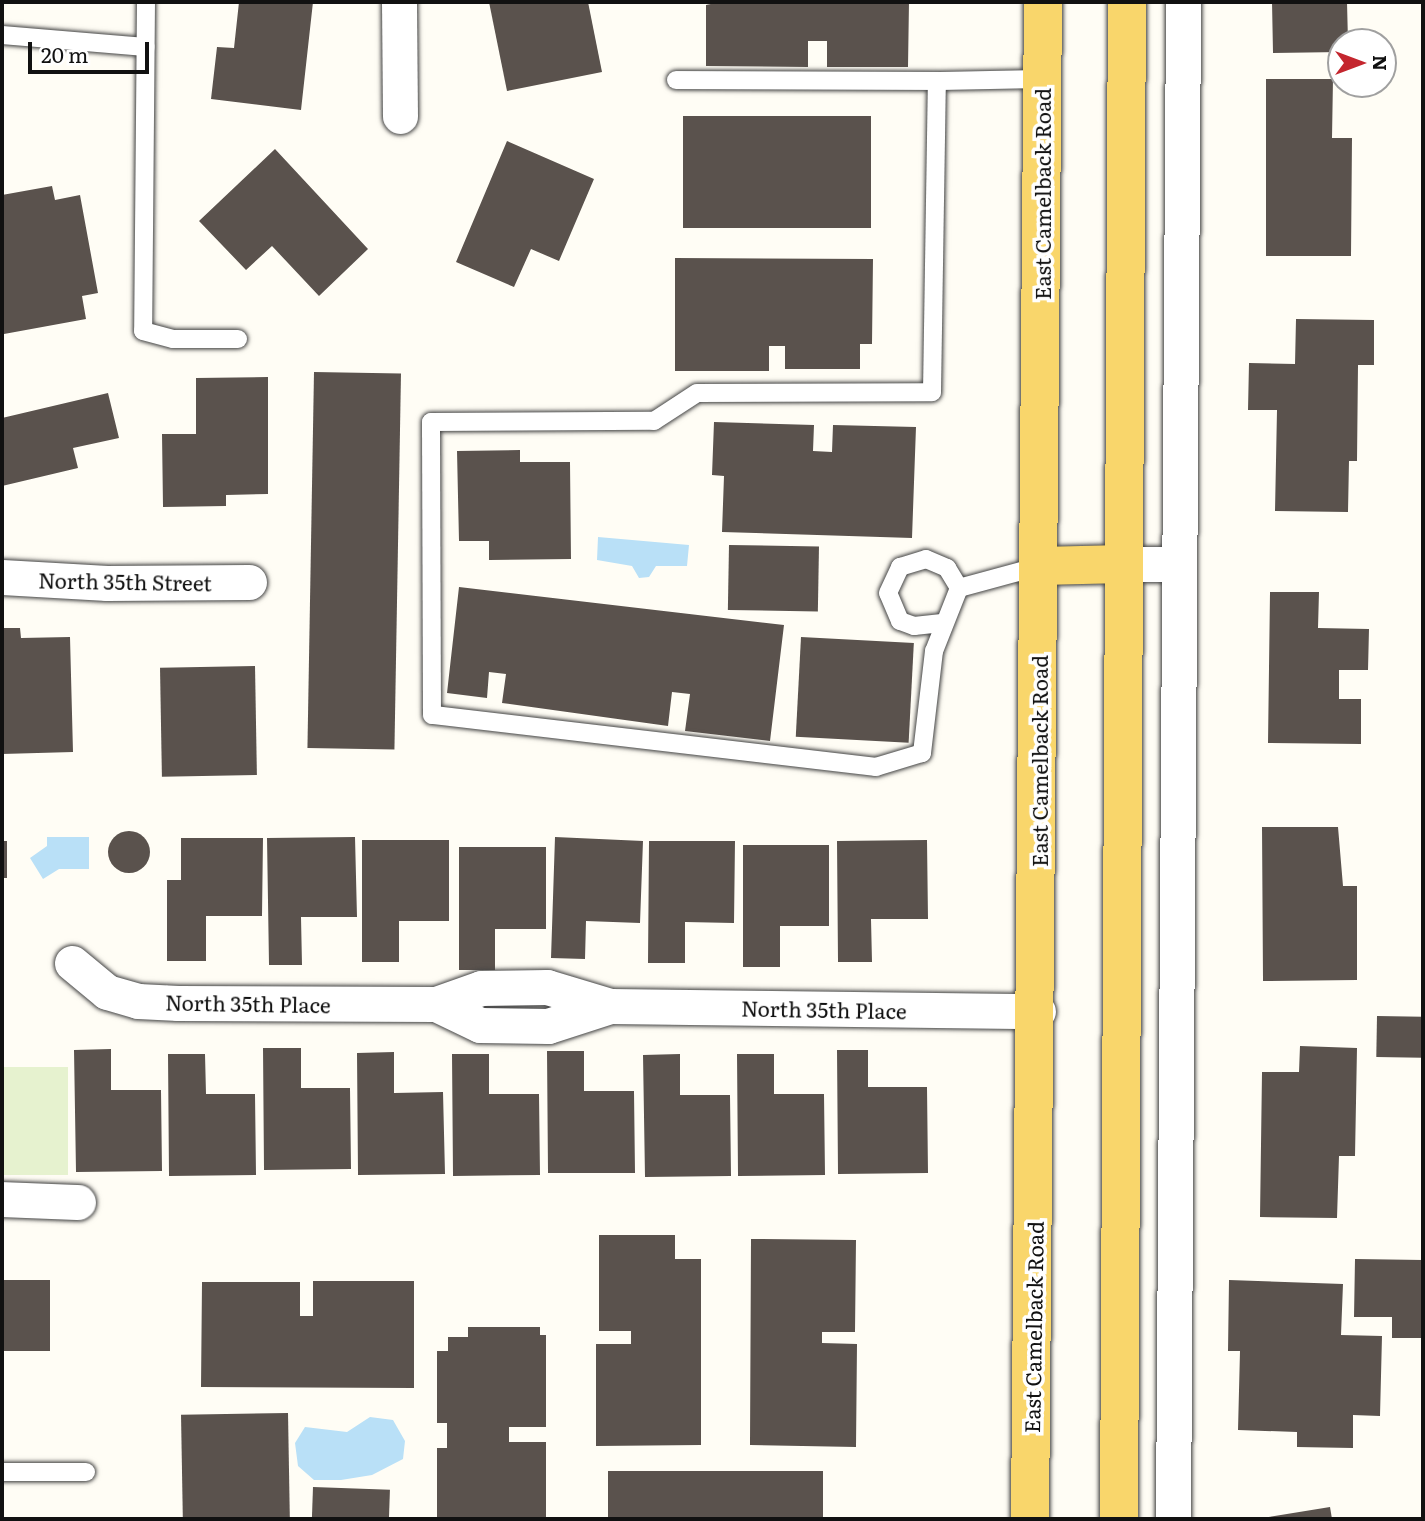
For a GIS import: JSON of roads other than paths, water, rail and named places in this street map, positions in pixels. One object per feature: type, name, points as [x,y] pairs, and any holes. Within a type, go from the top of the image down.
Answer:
[{"type":"main road","name":"East Camelback Road","points":[[1030,1519],[1038,1011],[1044,2]]},
{"type":"main road","points":[[1119,1519],[1127,2]]},
{"type":"main road","points":[[1040,566],[1124,564]]},
{"type":"street","points":[[399,2],[400,116]]},
{"type":"street","points":[[1173,1519],[1183,2]]},
{"type":"street","points":[[1124,564],[1179,564]]},
{"type":"street","name":"North 35th Street","points":[[2,577],[94,583],[249,582]]},
{"type":"street","name":"North 35th Place","points":[[72,963],[107,992],[138,1001],[436,1004],[480,1025],[548,1026],[610,1006],[1038,1011]]},
{"type":"street","points":[[2,1199],[78,1202]]},
{"type":"lane","points":[[146,2],[143,331],[173,340],[238,340]]},
{"type":"lane","points":[[2,35],[146,47]]},
{"type":"lane","points":[[676,80],[1043,79]]},
{"type":"lane","points":[[937,81],[932,392],[697,393],[654,421],[431,422],[432,715],[876,767],[922,753],[942,623],[959,588],[1040,566]]},
{"type":"lane","points":[[942,623],[914,626],[900,621],[888,593],[900,567],[926,559],[947,568],[959,588]]},
{"type":"lane","points":[[2,1472],[86,1472]]},
{"type":"water","points":[[598,537],[689,545],[687,566],[656,566],[649,577],[639,578],[632,566],[597,560]]},
{"type":"water","points":[[47,837],[89,837],[89,869],[59,869],[43,879],[30,858],[47,846]]},
{"type":"water","points":[[370,1417],[393,1420],[405,1441],[403,1459],[372,1475],[341,1480],[314,1480],[298,1466],[295,1443],[305,1427],[347,1432]]}]
